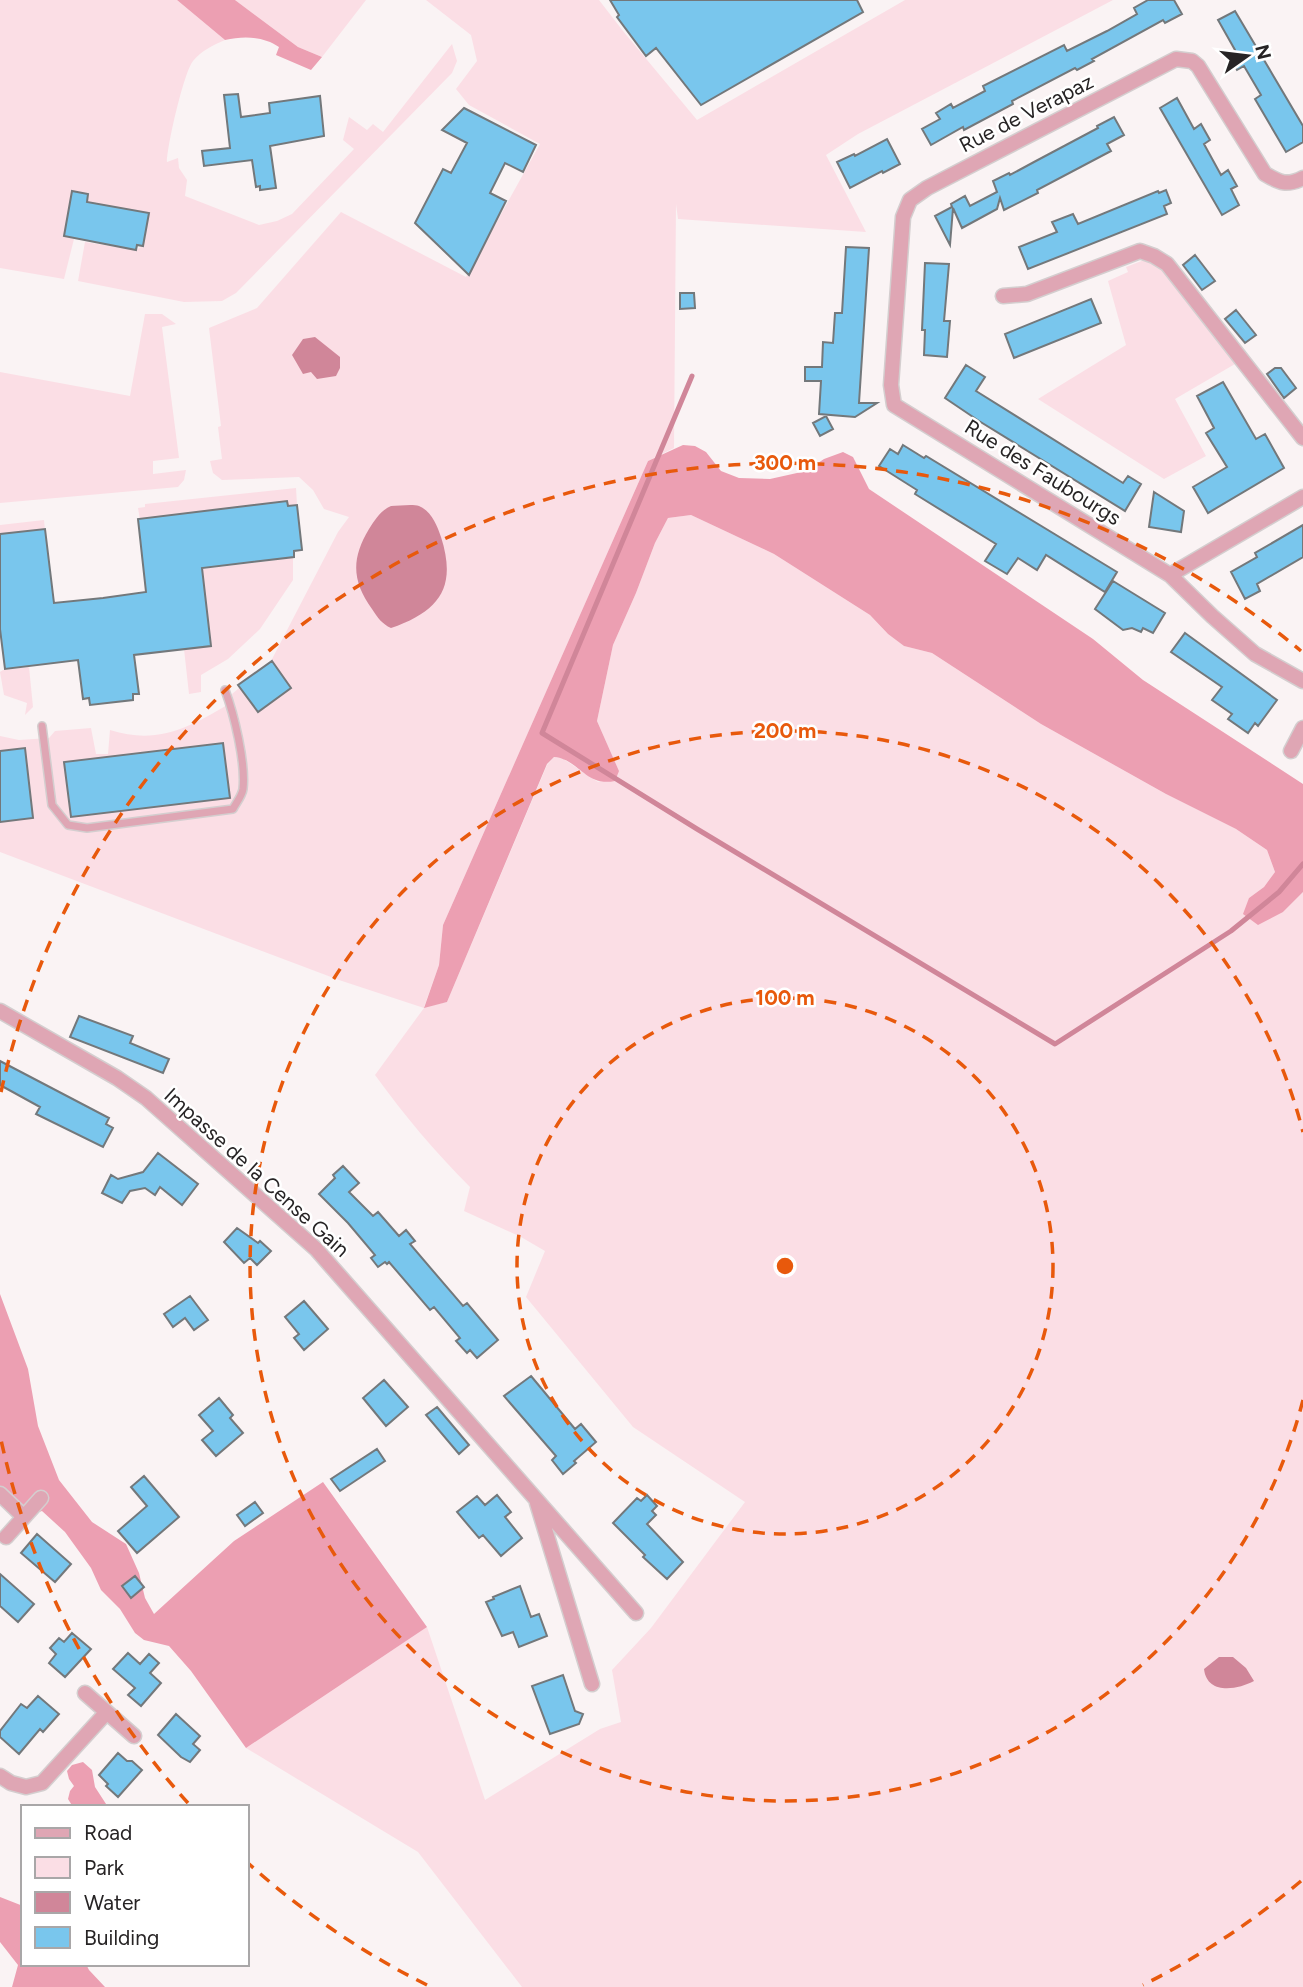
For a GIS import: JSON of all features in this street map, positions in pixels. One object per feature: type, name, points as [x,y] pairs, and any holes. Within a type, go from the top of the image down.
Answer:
[{"type":"street","name":"Rue de Verapaz","points":[[894,405],[891,384],[903,217],[910,200],[926,188],[1176,59],[1192,61],[1198,66],[1265,174],[1278,182],[1292,184],[1303,178]]},
{"type":"street","points":[[1003,296],[1027,294],[1140,251],[1154,256],[1167,264],[1303,438]]},
{"type":"street","name":"Rue des Faubourgs","points":[[894,405],[1170,575],[1255,654],[1303,681]]},
{"type":"street","points":[[1170,575],[1303,497]]},
{"type":"street","points":[[1291,751],[1303,729]]},
{"type":"street","name":"Impasse de la Cense Gain","points":[[0,1011],[117,1077],[146,1098],[281,1216],[328,1262],[636,1613]]},
{"type":"street","points":[[0,1494],[24,1517]]},
{"type":"street","points":[[6,1537],[41,1498]]},
{"type":"street","name":"Impasse de la Cense Gain","points":[[536,1499],[592,1684]]},
{"type":"street","points":[[85,1693],[134,1736]]},
{"type":"street","points":[[0,1776],[11,1783],[26,1787],[42,1783],[106,1713]]},
{"type":"lane","points":[[42,726],[52,805],[68,825],[87,828],[233,809],[243,791],[241,757],[225,690]]},
{"type":"green space","points":[[0,0],[177,0],[225,40],[200,54],[189,68],[177,110],[167,162],[178,158],[179,168],[187,180],[185,196],[259,225],[292,214],[354,149],[343,140],[349,117],[367,130],[373,124],[383,132],[452,44],[457,61],[452,73],[236,293],[222,301],[184,302],[78,281],[85,242],[136,250],[143,246],[149,214],[87,202],[72,192],[64,236],[74,239],[64,279],[0,268]]},
{"type":"green space","points":[[235,0],[366,0],[322,57],[298,47]]},
{"type":"green space","points":[[426,0],[599,0],[697,120],[905,0],[1113,0],[858,134],[826,155],[866,232],[678,219],[676,204],[674,448],[648,461],[443,925],[439,965],[424,1007],[447,1002],[547,765],[554,757],[562,758],[598,782],[619,771],[597,721],[613,645],[668,518],[691,515],[774,554],[870,615],[904,646],[932,653],[1041,724],[1166,794],[1236,829],[1267,850],[1275,872],[1264,887],[1249,898],[1283,912],[1303,892],[1303,1987],[522,1987],[418,1852],[246,1748],[427,1627],[485,1800],[600,1729],[621,1722],[612,1670],[651,1628],[745,1502],[633,1427],[526,1297],[545,1251],[464,1211],[470,1187],[420,1133],[375,1075],[424,1008],[339,980],[0,852],[0,736],[19,740],[49,738],[55,731],[91,728],[96,754],[108,754],[110,730],[143,736],[172,732],[227,705],[245,795],[232,694],[271,661],[338,532],[349,517],[324,509],[313,490],[299,477],[222,480],[213,473],[210,461],[222,459],[218,427],[221,426],[209,328],[257,308],[341,212],[466,277],[540,144],[469,105],[456,89],[477,61],[471,35]]},
{"type":"green space","points":[[1144,260],[1162,269],[1235,364],[1175,399],[1206,456],[1164,479],[1038,399],[1126,345],[1108,281],[1128,272],[1126,267]]},
{"type":"green space","points":[[145,314],[162,314],[176,324],[162,327],[179,458],[153,461],[153,474],[186,470],[184,480],[178,487],[0,503],[0,372],[130,396]]},
{"type":"green space","points":[[296,488],[297,505],[288,507],[287,502],[140,520],[138,508],[145,507],[145,504]]},
{"type":"green space","points":[[44,520],[45,530],[0,535],[0,525]]},
{"type":"green space","points":[[293,558],[293,580],[260,629],[228,659],[201,675],[201,692],[189,694],[184,649],[210,646],[202,569]]},
{"type":"green space","points":[[29,667],[33,707],[25,715],[27,703],[4,695],[0,672]]},
{"type":"shaded area","points":[[177,0],[235,0],[298,47],[322,57],[311,70],[276,55],[279,47],[266,41],[246,38],[225,40]]},
{"type":"shaded area","points":[[683,445],[695,446],[706,452],[721,471],[739,478],[770,479],[806,471],[824,459],[843,452],[853,457],[869,489],[1093,639],[1143,680],[1303,784],[1303,892],[1283,912],[1258,925],[1243,914],[1249,898],[1264,887],[1275,872],[1267,850],[1236,829],[1166,794],[1041,724],[932,653],[904,646],[870,615],[774,554],[691,515],[668,518],[613,645],[597,721],[619,771],[615,781],[596,780],[563,759],[554,757],[547,764],[447,1002],[424,1008],[439,965],[443,925],[648,461]]},
{"type":"shaded area","points":[[0,1294],[28,1369],[38,1426],[59,1480],[92,1522],[126,1544],[139,1573],[145,1598],[154,1614],[234,1541],[323,1482],[427,1627],[246,1748],[191,1671],[169,1646],[144,1640],[135,1633],[120,1609],[101,1590],[91,1568],[65,1532],[42,1511],[24,1517],[0,1494]]},
{"type":"shaded area","points":[[83,1762],[92,1770],[95,1787],[107,1805],[72,1805],[68,1799],[74,1786],[67,1771],[72,1765]]},
{"type":"shaded area","points":[[0,1897],[21,1905],[21,1966],[87,1966],[105,1987],[12,1987],[18,1965],[0,1942]]},
{"type":"water","points":[[315,337],[340,357],[340,368],[336,376],[317,379],[311,372],[303,374],[292,355],[303,339]]},
{"type":"water","points":[[391,506],[419,506],[430,515],[441,537],[447,570],[445,583],[433,605],[422,614],[391,628],[380,620],[365,599],[356,570],[359,550],[369,529],[381,513]]},
{"type":"water","points":[[1219,1657],[1233,1657],[1246,1668],[1254,1681],[1232,1688],[1217,1687],[1211,1683],[1204,1669]]},
{"type":"building","points":[[610,0],[857,0],[863,12],[701,105],[656,48],[646,56],[617,17],[619,15]]},
{"type":"building","points":[[1148,0],[1174,0],[1182,14],[1165,23],[1163,20],[1092,59],[1094,61],[1077,70],[1075,68],[1012,101],[1013,104],[931,145],[922,129],[940,119],[936,113],[951,104],[953,108],[985,91],[983,86],[1064,45],[1067,51],[1107,31],[1137,14],[1134,8]]},
{"type":"building","points":[[1235,11],[1303,126],[1303,142],[1286,152],[1255,99],[1261,95],[1244,66],[1237,70],[1228,54],[1235,50],[1218,20]]},
{"type":"building","points":[[238,94],[241,117],[270,113],[269,103],[320,96],[324,136],[270,146],[276,188],[260,190],[260,186],[256,187],[252,160],[204,166],[202,151],[230,148],[224,95]]},
{"type":"building","points":[[1177,98],[1194,129],[1201,124],[1210,140],[1204,144],[1221,175],[1228,170],[1237,186],[1231,189],[1239,205],[1222,215],[1160,108]]},
{"type":"building","points":[[464,108],[536,145],[523,172],[505,163],[490,193],[506,201],[469,275],[415,223],[443,169],[451,173],[467,143],[442,130]]},
{"type":"building","points":[[1114,117],[1124,135],[1107,144],[1111,151],[1037,190],[1038,193],[1004,210],[1000,198],[997,209],[962,228],[953,208],[950,245],[935,216],[965,196],[970,206],[997,192],[993,181],[1009,173],[1010,175]]},
{"type":"building","points":[[887,139],[900,164],[850,188],[837,162]]},
{"type":"building","points":[[1166,190],[1171,203],[1164,206],[1167,214],[1028,269],[1019,247],[1057,232],[1052,222],[1073,214],[1078,224]]},
{"type":"building","points":[[72,191],[88,194],[87,202],[149,213],[143,246],[137,245],[136,250],[64,236]]},
{"type":"building","points":[[846,247],[869,248],[859,403],[877,403],[855,417],[819,414],[821,381],[805,381],[805,367],[822,367],[823,342],[833,343],[835,313],[842,313]]},
{"type":"building","points":[[1195,255],[1215,281],[1202,290],[1183,265]]},
{"type":"building","points":[[925,263],[949,264],[944,321],[950,321],[947,357],[924,355],[925,330],[922,330]]},
{"type":"building","points":[[680,293],[694,293],[695,308],[680,309]]},
{"type":"building","points":[[1091,299],[1101,323],[1014,358],[1005,334]]},
{"type":"building","points":[[1236,310],[1256,335],[1245,343],[1225,319]]},
{"type":"building","points":[[966,365],[985,377],[976,391],[1123,483],[1128,476],[1141,484],[1125,511],[945,398]]},
{"type":"building","points":[[1275,368],[1281,368],[1296,388],[1284,398],[1267,374]]},
{"type":"building","points":[[1223,382],[1256,439],[1265,434],[1284,468],[1208,513],[1193,487],[1227,467],[1206,433],[1214,428],[1197,396]]},
{"type":"building","points":[[826,416],[833,429],[820,436],[813,423]]},
{"type":"building","points":[[903,445],[924,458],[926,456],[1117,572],[1105,592],[1046,555],[1037,570],[1018,558],[1007,574],[985,561],[996,544],[915,494],[917,490],[879,466],[890,449],[898,454]]},
{"type":"building","points":[[1154,492],[1184,511],[1181,532],[1149,527]]},
{"type":"building","points":[[287,501],[288,506],[297,505],[302,550],[294,551],[294,557],[202,568],[211,646],[134,655],[139,694],[133,694],[133,700],[90,705],[89,698],[83,699],[78,660],[5,669],[0,629],[0,534],[45,529],[54,603],[103,598],[146,592],[138,519]]},
{"type":"building","points":[[1303,525],[1303,557],[1257,584],[1260,591],[1245,599],[1231,572],[1257,557],[1255,553]]},
{"type":"building","points":[[1113,581],[1165,613],[1153,633],[1143,628],[1141,632],[1132,628],[1123,630],[1095,609]]},
{"type":"building","points":[[1185,633],[1277,700],[1258,726],[1255,723],[1248,733],[1228,719],[1232,714],[1212,700],[1222,687],[1171,652]]},
{"type":"building","points":[[272,661],[291,688],[258,712],[238,685]]},
{"type":"building","points":[[223,743],[230,798],[71,817],[64,762]]},
{"type":"building","points":[[25,748],[33,818],[0,822],[0,751]]},
{"type":"building","points":[[79,1016],[133,1036],[130,1043],[169,1059],[163,1073],[70,1037]]},
{"type":"building","points":[[0,1061],[109,1118],[106,1124],[113,1128],[103,1147],[36,1114],[40,1107],[0,1085]]},
{"type":"building","points":[[158,1153],[198,1184],[182,1205],[160,1187],[155,1195],[145,1188],[130,1191],[122,1203],[102,1193],[111,1175],[118,1179],[143,1172]]},
{"type":"building","points":[[343,1166],[359,1183],[349,1192],[373,1216],[378,1212],[399,1236],[406,1230],[415,1241],[410,1244],[463,1306],[467,1303],[498,1340],[477,1358],[470,1350],[467,1353],[456,1341],[460,1338],[434,1307],[430,1310],[389,1262],[378,1267],[371,1258],[375,1255],[319,1194]]},
{"type":"building","points":[[237,1228],[258,1243],[260,1241],[271,1251],[257,1265],[250,1258],[244,1263],[224,1242]]},
{"type":"building","points":[[190,1296],[208,1320],[194,1330],[185,1318],[173,1327],[164,1314]]},
{"type":"building","points":[[304,1301],[328,1329],[304,1350],[294,1338],[299,1334],[285,1317]]},
{"type":"building","points":[[531,1376],[575,1429],[581,1424],[596,1442],[563,1474],[552,1460],[556,1456],[504,1396]]},
{"type":"building","points":[[384,1380],[408,1407],[386,1426],[363,1398]]},
{"type":"building","points":[[219,1398],[233,1415],[230,1418],[243,1433],[216,1456],[202,1440],[213,1431],[199,1415]]},
{"type":"building","points":[[437,1407],[469,1445],[459,1454],[426,1415]]},
{"type":"building","points":[[377,1449],[385,1461],[340,1491],[331,1479]]},
{"type":"building","points":[[144,1476],[179,1517],[137,1553],[118,1531],[147,1506],[131,1487]]},
{"type":"building","points":[[497,1495],[511,1512],[505,1517],[522,1538],[501,1556],[483,1535],[479,1538],[457,1512],[477,1496],[485,1505]]},
{"type":"building","points":[[647,1495],[657,1506],[652,1511],[656,1515],[647,1524],[683,1562],[667,1579],[613,1523],[637,1498],[641,1501]]},
{"type":"building","points":[[255,1502],[263,1513],[245,1526],[237,1515]]},
{"type":"building","points":[[37,1534],[71,1564],[55,1582],[21,1553]]},
{"type":"building","points":[[0,1574],[34,1604],[18,1622],[0,1606]]},
{"type":"building","points":[[135,1576],[144,1587],[131,1598],[122,1586]]},
{"type":"building","points":[[520,1586],[531,1617],[539,1614],[547,1636],[519,1647],[513,1632],[502,1636],[486,1602]]},
{"type":"building","points":[[72,1633],[91,1649],[65,1677],[49,1663],[56,1654],[50,1648],[59,1638],[64,1642]]},
{"type":"building","points":[[128,1653],[140,1664],[149,1654],[159,1663],[150,1673],[161,1683],[141,1706],[128,1695],[135,1688],[113,1669]]},
{"type":"building","points":[[563,1675],[575,1711],[583,1714],[579,1724],[550,1734],[532,1686]]},
{"type":"building","points":[[38,1696],[59,1714],[43,1732],[40,1729],[19,1754],[0,1737],[0,1731],[21,1704],[27,1708]]},
{"type":"building","points":[[176,1714],[200,1736],[193,1744],[200,1750],[190,1762],[158,1735]]},
{"type":"building","points":[[118,1753],[142,1770],[118,1797],[99,1775]]},
{"type":"waterway","points":[[692,376],[542,733],[1055,1044],[1231,931],[1279,892],[1303,864]]}]
